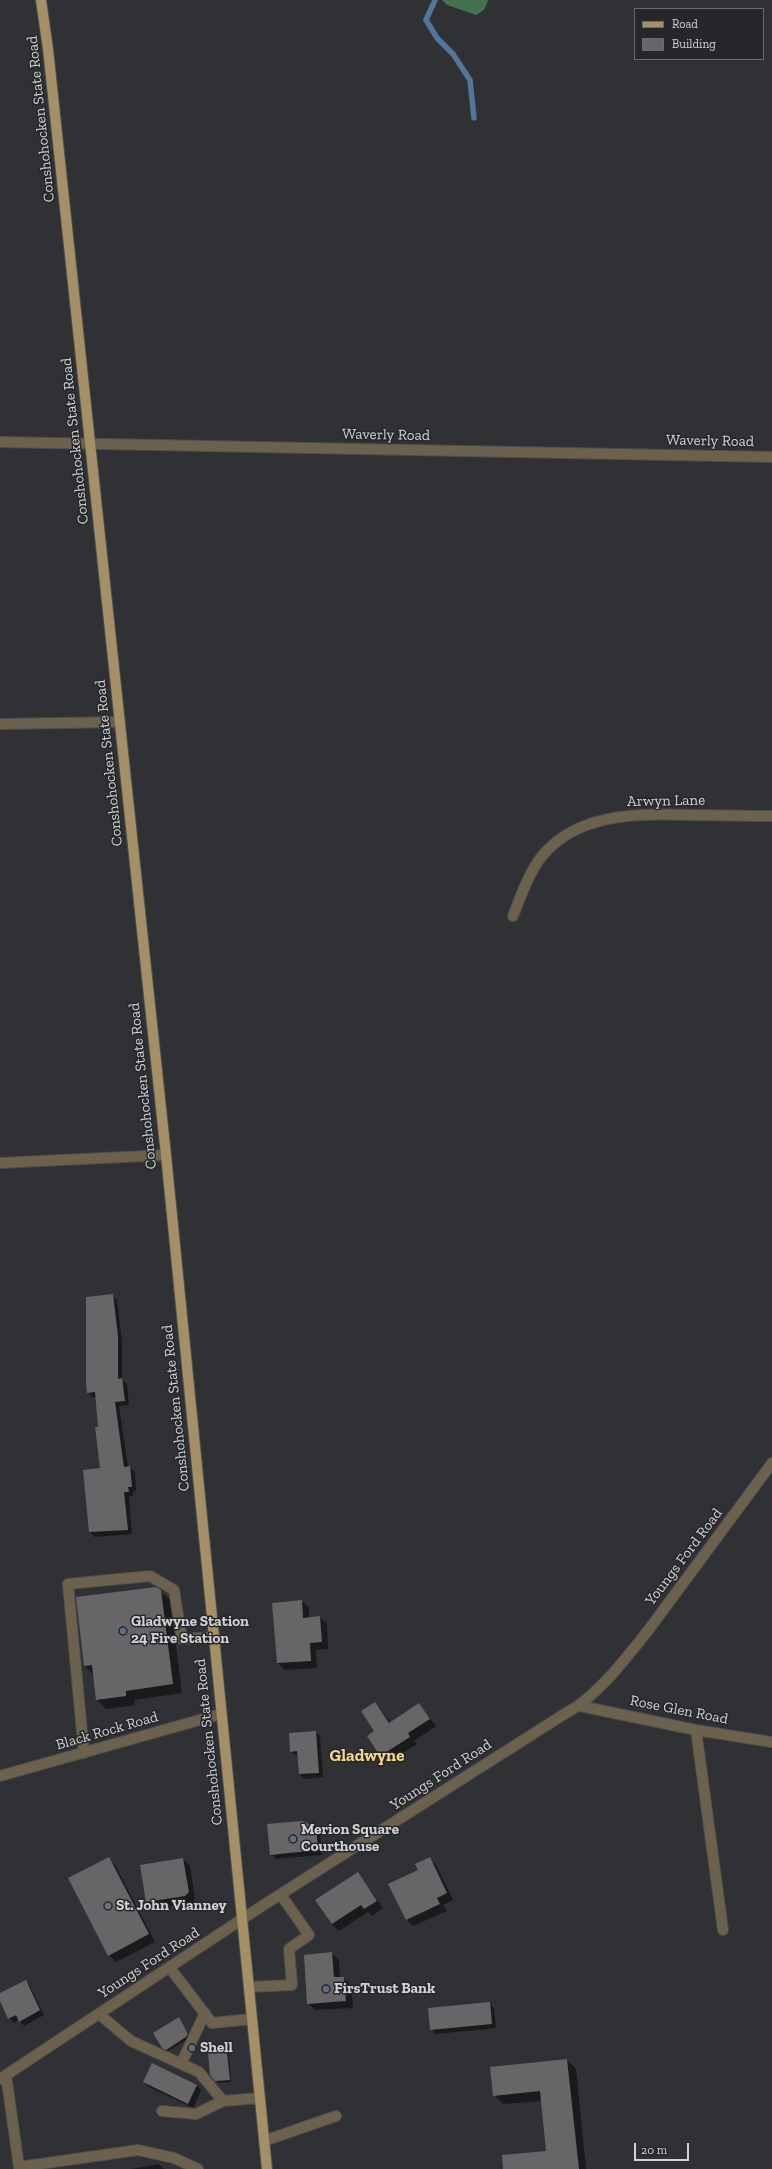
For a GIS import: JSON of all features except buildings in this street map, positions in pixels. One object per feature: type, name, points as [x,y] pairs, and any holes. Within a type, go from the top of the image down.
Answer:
[{"type":"main road","name":"Conshohocken State Road","points":[[41,0],[48,49],[166,1155],[267,2169]]},
{"type":"street","name":"Waverly Road","points":[[0,442],[772,458]]},
{"type":"street","points":[[0,724],[120,722]]},
{"type":"street","name":"Arwyn Lane","points":[[513,916],[527,880],[542,857],[557,843],[588,825],[620,817],[642,814],[772,816]]},
{"type":"street","points":[[0,1163],[166,1155]]},
{"type":"street","name":"Youngs Ford Road","points":[[3,2077],[281,1894],[566,1713],[580,1706],[638,1642],[772,1463]]},
{"type":"street","points":[[84,1752],[68,1584],[150,1576],[174,1590],[182,1639],[214,1636]]},
{"type":"street","name":"Rose Glen Road","points":[[580,1706],[696,1730],[772,1742]]},
{"type":"street","name":"Black Rock Road","points":[[0,1776],[222,1714]]},
{"type":"street","points":[[696,1730],[723,1930]]},
{"type":"street","points":[[249,1987],[292,1985],[289,1949],[309,1935],[281,1894]]},
{"type":"street","points":[[170,1968],[212,2023],[252,2019]]},
{"type":"street","points":[[181,2064],[205,2013]]},
{"type":"street","points":[[99,2014],[131,2041],[199,2072],[223,2101]]},
{"type":"street","points":[[3,2077],[19,2167],[138,2150],[174,2158],[198,2169]]},
{"type":"street","points":[[162,2111],[196,2114],[223,2101],[260,2098]]},
{"type":"street","points":[[264,2142],[336,2116]]},
{"type":"green space","points":[[442,0],[488,1],[484,10],[476,15],[447,5]]},
{"type":"waterway","points":[[435,0],[426,20],[437,38],[453,54],[470,80],[474,118]]},
{"type":"place","name":"Gladwyne Station 24 Fire Station","points":[[123,1631]]},
{"type":"place","name":"Merion Square Courthouse","points":[[293,1839]]},
{"type":"place","name":"St. John Vianney","points":[[108,1906]]},
{"type":"place","name":"FirsTrust Bank","points":[[326,1989]]},
{"type":"place","name":"Shell","points":[[192,2048]]},
{"type":"district","name":"Gladwyne","points":[[367,1756]]}]
